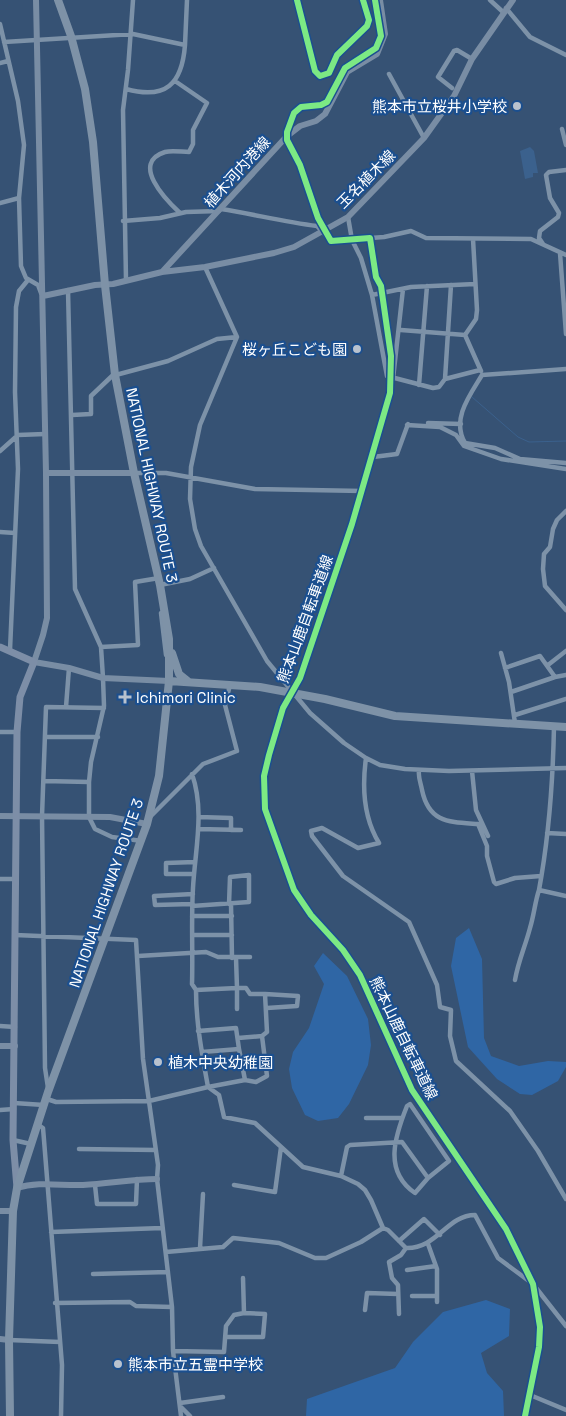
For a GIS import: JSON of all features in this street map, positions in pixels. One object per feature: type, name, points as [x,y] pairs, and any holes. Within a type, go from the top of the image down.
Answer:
[{"type":"highway","name":"NATIONAL HIGHWAY ROUTE 3","points":[[58,0],[66,18]]},
{"type":"highway","name":"NATIONAL HIGHWAY ROUTE 3","points":[[10,1416],[9,1340],[13,1211],[17,1188],[37,1124],[148,822],[159,776],[169,681],[169,639],[115,375],[85,89],[62,0]]},
{"type":"highway","points":[[169,639],[175,667],[189,682]]},
{"type":"highway","points":[[169,681],[230,685],[292,693],[395,716],[515,719],[554,726],[566,726]]},
{"type":"main road","points":[[0,646],[34,662],[20,696],[17,732],[14,1106],[17,1188]]},
{"type":"street","points":[[36,0],[46,473],[47,618],[34,662],[68,668],[103,678],[169,681],[157,581]]},
{"type":"street","points":[[126,280],[122,144],[133,0]]},
{"type":"street","points":[[126,89],[154,92],[163,90],[175,81],[183,67],[186,44],[187,0]]},
{"type":"street","name":"植木河内港線","points":[[162,272],[287,136],[300,126],[316,120],[325,114],[347,72],[377,54],[385,34],[380,0]]},
{"type":"street","points":[[490,0],[505,10],[530,38],[566,56]]},
{"type":"street","name":"玉名植木線","points":[[162,272],[205,267],[274,253],[294,247],[348,217],[424,138],[454,96],[472,59],[505,10],[514,0]]},
{"type":"street","points":[[0,24],[18,101],[23,136],[19,198],[21,266],[28,280],[38,285],[42,296]]},
{"type":"street","points":[[4,42],[71,36],[130,34],[186,44]]},
{"type":"street","points":[[452,88],[438,77],[454,51],[457,50],[472,59]]},
{"type":"street","points":[[0,63],[8,61]]},
{"type":"street","points":[[389,74],[424,138]]},
{"type":"street","points":[[175,81],[207,103],[193,130],[193,144],[189,152],[166,152],[155,158],[150,166],[149,171],[153,181],[162,195],[180,213]]},
{"type":"street","points":[[562,129],[566,145]]},
{"type":"street","points":[[544,246],[539,238],[540,232],[559,213],[550,198],[546,176],[549,172],[566,170]]},
{"type":"street","points":[[0,203],[19,198]]},
{"type":"street","points":[[123,221],[160,218],[180,213],[220,210],[250,213],[282,222],[317,226],[324,231],[331,241],[352,240],[411,231],[426,238],[531,239],[566,255]]},
{"type":"street","points":[[348,217],[352,240],[361,258],[372,295],[384,370],[387,376],[419,385],[438,387],[445,379],[452,285]]},
{"type":"street","points":[[465,335],[476,319],[473,238]]},
{"type":"street","points":[[560,253],[566,334]]},
{"type":"street","points":[[205,267],[237,336],[200,425],[190,477],[190,500],[195,528],[201,546],[261,653],[310,713],[366,758],[380,765],[418,770],[472,771],[566,768]]},
{"type":"street","points":[[42,296],[105,285],[162,272]]},
{"type":"street","points":[[10,650],[18,435],[15,392],[16,307],[19,291],[28,280]]},
{"type":"street","points":[[372,295],[427,286],[474,284]]},
{"type":"street","points":[[419,385],[427,286]]},
{"type":"street","points":[[394,379],[403,289]]},
{"type":"street","points":[[68,290],[75,589],[101,648],[103,678],[104,708],[91,762],[89,817],[95,829],[112,837],[142,841]]},
{"type":"street","points":[[400,330],[465,335]]},
{"type":"street","points":[[465,335],[481,372]]},
{"type":"street","points":[[72,415],[91,414],[90,396],[115,375],[130,369],[168,361],[217,339],[237,336]]},
{"type":"street","points":[[445,379],[481,372],[566,369]]},
{"type":"street","points":[[481,372],[461,410],[462,438],[465,443],[496,448],[520,459],[566,463]]},
{"type":"street","points":[[407,425],[409,423],[461,424]]},
{"type":"street","points":[[373,457],[397,454],[407,425]]},
{"type":"street","points":[[407,425],[440,426],[456,435],[464,446],[501,459],[566,469]]},
{"type":"street","points":[[0,451],[18,435],[45,434]]},
{"type":"street","points":[[46,473],[134,473],[190,477],[255,489],[363,491]]},
{"type":"street","points":[[566,511],[557,520],[553,529],[550,547],[544,554],[543,569],[545,586],[566,610]]},
{"type":"street","points":[[0,532],[15,533]]},
{"type":"street","points":[[101,648],[138,645],[135,582],[190,579],[214,568]]},
{"type":"street","points":[[548,665],[566,651]]},
{"type":"street","points":[[501,653],[515,719],[566,699]]},
{"type":"street","points":[[505,668],[540,656],[555,677]]},
{"type":"street","points":[[66,707],[68,668]]},
{"type":"street","points":[[510,692],[566,675]]},
{"type":"street","points":[[0,816],[119,818],[148,822],[203,764],[237,751],[225,705],[230,685]]},
{"type":"street","points":[[47,1099],[42,816],[46,707],[104,708]]},
{"type":"street","points":[[514,980],[518,962],[522,958],[531,926],[541,876],[545,866],[553,769],[554,726]]},
{"type":"street","points":[[0,732],[17,732]]},
{"type":"street","points":[[45,737],[98,737]]},
{"type":"street","points":[[366,758],[364,797],[372,828],[379,842],[358,848],[322,828],[311,831],[312,836],[343,876],[410,922],[437,985],[440,1007],[451,1010],[450,1036],[456,1061],[510,1111],[538,1151],[566,1199]]},
{"type":"street","points":[[418,770],[424,801],[432,813],[448,822],[478,824]]},
{"type":"street","points":[[472,771],[478,824],[487,846],[487,856],[494,882],[496,884],[515,878],[541,876]]},
{"type":"street","points":[[192,774],[198,792],[199,817],[192,905],[192,984],[196,990],[198,1031],[208,1086],[218,1095],[224,1117],[255,1123],[303,1167],[341,1176],[365,1190],[375,1207],[383,1228],[388,1230],[406,1248]]},
{"type":"street","points":[[44,781],[89,782]]},
{"type":"street","points":[[476,810],[488,836]]},
{"type":"street","points":[[199,817],[231,818],[231,830]]},
{"type":"street","points":[[199,829],[241,830]]},
{"type":"street","points":[[547,833],[566,834]]},
{"type":"street","points":[[194,874],[166,874],[166,863],[195,862]]},
{"type":"street","points":[[193,894],[154,896],[155,905],[230,904],[249,902],[249,874],[230,877],[230,904],[237,1009]]},
{"type":"street","points":[[0,879],[16,879]]},
{"type":"street","points":[[539,890],[566,896]]},
{"type":"street","points":[[192,916],[232,916]]},
{"type":"street","points":[[193,935],[232,935]]},
{"type":"street","points":[[15,936],[136,940],[140,1020],[156,1150],[157,1179],[172,1307],[173,1352],[181,1416]]},
{"type":"street","points":[[138,956],[206,952],[218,957],[250,957]]},
{"type":"street","points":[[196,990],[246,988],[250,994],[298,996],[297,1006],[267,1008]]},
{"type":"street","points":[[238,1038],[262,1036],[267,1032],[265,994]]},
{"type":"street","points":[[0,1026],[15,1027]]},
{"type":"street","points":[[198,1031],[236,1028],[245,1080]]},
{"type":"street","points":[[0,1110],[47,1099],[56,1102],[149,1101],[208,1086],[245,1080],[256,1082],[267,1076],[262,1036]]},
{"type":"street","points":[[0,1046],[15,1046]]},
{"type":"street","points":[[202,1052],[239,1049]]},
{"type":"street","points":[[412,1105],[420,1120],[449,1161],[428,1178],[414,1193],[395,1168],[394,1142],[402,1118],[407,1106],[412,1105]]},
{"type":"street","points":[[366,1118],[402,1118]]},
{"type":"street","points":[[37,1124],[43,1128],[55,1303],[60,1342],[61,1416]]},
{"type":"street","points":[[14,1140],[31,1144]]},
{"type":"street","points":[[341,1176],[350,1145],[402,1142],[428,1178]]},
{"type":"street","points":[[234,1184],[275,1192],[281,1147]]},
{"type":"street","points":[[79,1149],[156,1150]]},
{"type":"street","points":[[17,1188],[28,1184],[95,1184],[137,1179],[157,1179]]},
{"type":"street","points":[[95,1184],[96,1204],[136,1204],[137,1179]]},
{"type":"street","points":[[200,1248],[203,1194]]},
{"type":"street","points":[[0,1211],[13,1211]]},
{"type":"street","points":[[398,1314],[398,1284],[392,1278],[389,1262],[401,1255],[406,1248],[428,1244],[461,1217],[475,1215],[498,1258],[534,1284],[566,1326]]},
{"type":"street","points":[[399,1241],[424,1219],[440,1234]]},
{"type":"street","points":[[51,1232],[162,1228]]},
{"type":"street","points":[[166,1252],[223,1247],[233,1238],[279,1243],[316,1258],[326,1258],[361,1242],[383,1228]]},
{"type":"street","points":[[412,1296],[437,1299],[436,1266],[428,1244]]},
{"type":"street","points":[[407,1270],[436,1266]]},
{"type":"street","points":[[93,1274],[168,1272]]},
{"type":"street","points":[[243,1278],[244,1312]]},
{"type":"street","points":[[365,1310],[367,1293],[398,1294]]},
{"type":"street","points":[[55,1303],[130,1302],[136,1306],[172,1307]]},
{"type":"street","points":[[173,1352],[224,1352],[227,1324],[236,1313],[265,1314],[264,1335],[226,1337]]},
{"type":"street","points":[[0,1339],[60,1342]]},
{"type":"street","points":[[530,1395],[566,1410]]},
{"type":"street","points":[[181,1405],[223,1398]]},
{"type":"street","points":[[181,1405],[190,1416]]},
{"type":"shaded area","points":[[530,147],[534,151],[538,173],[533,173],[533,177],[525,179],[520,151]]},
{"type":"shaded area","points":[[469,928],[482,959],[484,1038],[491,1056],[519,1066],[548,1061],[566,1062],[566,1067],[558,1081],[532,1095],[520,1094],[497,1079],[468,1047],[451,966],[456,938]]},
{"type":"shaded area","points":[[323,953],[347,976],[368,1019],[371,1045],[368,1065],[349,1104],[338,1118],[318,1121],[305,1115],[292,1088],[289,1069],[293,1052],[309,1028],[324,984],[314,966]]},
{"type":"shaded area","points":[[486,1300],[510,1309],[509,1336],[481,1353],[487,1373],[503,1391],[504,1416],[306,1416],[307,1399],[395,1368],[413,1342],[443,1312]]},
{"type":"waterway","points":[[472,397],[518,437],[529,442],[566,441]]},
{"type":"cycle path","points":[[297,0],[315,71],[320,76],[329,73],[337,55],[367,26],[369,20],[363,0]]},
{"type":"cycle path","name":"熊本山鹿自転車道線","points":[[375,0],[381,36],[376,48],[345,68],[327,102],[321,105],[301,107],[294,113],[287,132],[287,140],[300,165],[318,218],[331,241],[370,238],[376,277],[381,286],[391,356],[390,393],[352,524],[300,678],[283,708],[264,776],[265,809],[294,890],[311,915],[343,950],[360,975],[412,1090],[506,1229],[533,1284],[540,1327],[539,1347],[525,1416]]},
{"type":"place","name":"熊本市立桜井小学校","points":[[517,106]]},
{"type":"place","name":"桜ヶ丘こども園","points":[[357,349]]},
{"type":"place","name":"Ichimori Clinic","points":[[125,697]]},
{"type":"place","name":"植木中央幼稚園","points":[[158,1062]]},
{"type":"place","name":"熊本市立五霊中学校","points":[[118,1364]]}]
